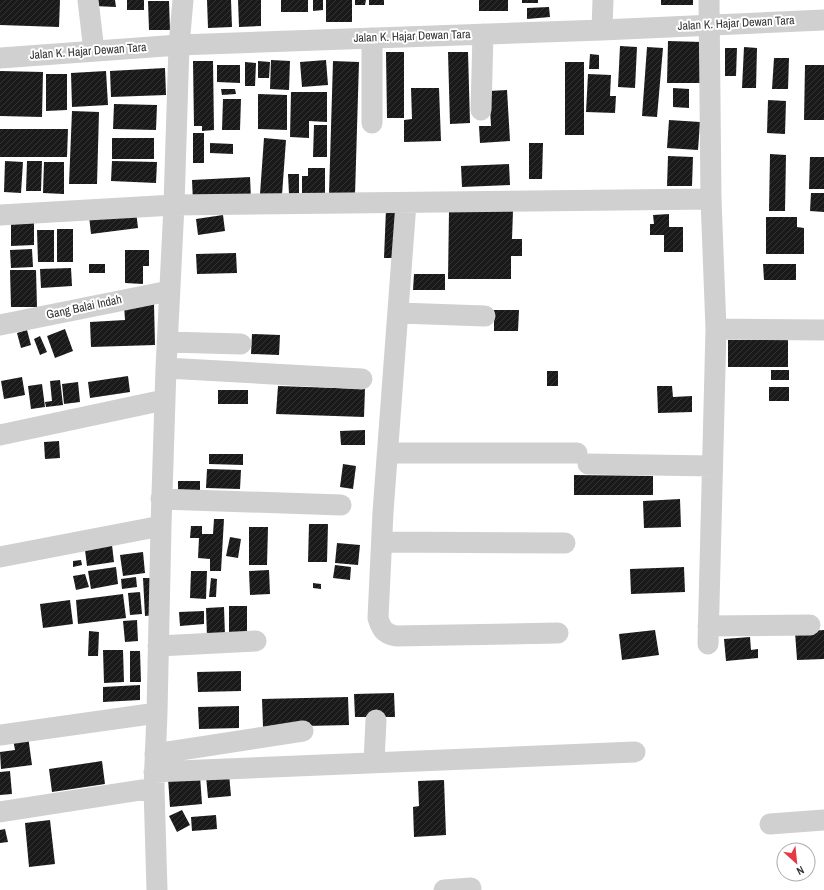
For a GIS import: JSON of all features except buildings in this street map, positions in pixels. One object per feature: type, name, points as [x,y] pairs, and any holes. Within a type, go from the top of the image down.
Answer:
[{"type":"street","points":[[88,0],[94,51]]},
{"type":"street","points":[[157,890],[154,771],[157,713],[161,500],[164,400],[183,0]]},
{"type":"street","points":[[602,30],[603,0]]},
{"type":"street","points":[[709,0],[711,199],[716,329],[708,635],[810,624]]},
{"type":"street","name":"Jalan K. Hajar Dewan Tara","points":[[0,58],[180,45],[602,30],[824,20]]},
{"type":"street","points":[[481,110],[483,34]]},
{"type":"street","points":[[372,38],[372,123]]},
{"type":"street","points":[[0,215],[174,206],[711,199]]},
{"type":"street","points":[[406,203],[382,542],[378,618],[381,627],[385,633],[396,636],[558,633]]},
{"type":"street","name":"Gang Balai Indah","points":[[0,325],[169,291]]},
{"type":"street","points":[[399,312],[485,316]]},
{"type":"street","points":[[716,329],[824,330]]},
{"type":"street","points":[[167,342],[241,344]]},
{"type":"street","points":[[166,368],[362,379]]},
{"type":"street","points":[[0,435],[164,400]]},
{"type":"street","points":[[388,453],[582,459],[712,466]]},
{"type":"street","points":[[161,500],[341,505]]},
{"type":"street","points":[[0,557],[161,526]]},
{"type":"street","points":[[382,542],[565,543]]},
{"type":"street","points":[[158,646],[256,641]]},
{"type":"street","points":[[0,735],[157,713]]},
{"type":"street","points":[[374,762],[376,720]]},
{"type":"street","points":[[0,812],[303,731]]},
{"type":"street","points":[[154,771],[635,752]]},
{"type":"street","points":[[770,824],[824,820]]},
{"type":"street","points":[[444,890],[471,888]]}]
